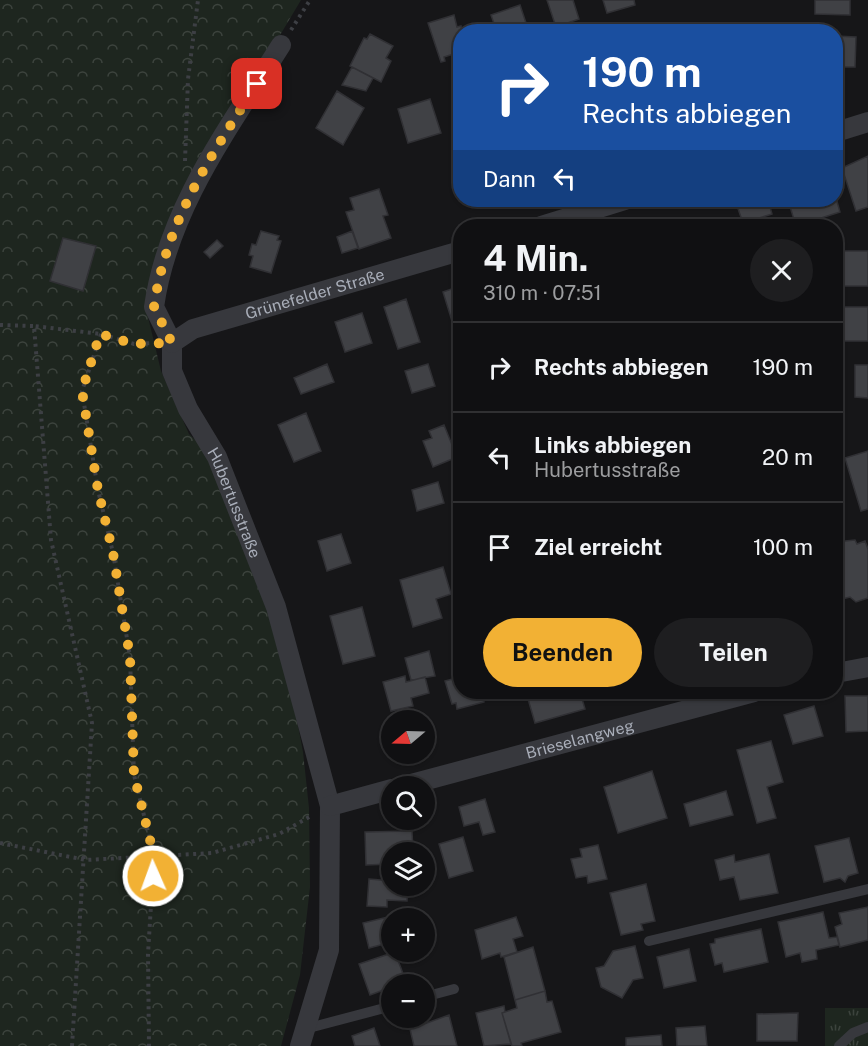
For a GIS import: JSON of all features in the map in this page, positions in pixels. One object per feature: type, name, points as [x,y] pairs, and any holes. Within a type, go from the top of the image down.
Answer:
[{"type":"street","name":"Hubertusstraße","points":[[281,45],[194,184],[169,240],[154,307],[172,343],[172,371],[188,409],[217,457],[276,607],[330,806],[329,950],[303,1037]]},
{"type":"street","points":[[843,130],[868,122]]},
{"type":"street","points":[[564,219],[602,207]]},
{"type":"street","name":"Grünefelder Straße","points":[[172,343],[193,329],[453,253]]},
{"type":"street","points":[[843,672],[868,667]]},
{"type":"street","name":"Brieselangweg","points":[[435,778],[728,699]]},
{"type":"street","points":[[330,806],[381,792]]},
{"type":"lane","points":[[649,940],[868,888]]},
{"type":"lane","points":[[435,994],[454,989]]},
{"type":"lane","points":[[303,1037],[381,1010]]},
{"type":"lane","points":[[839,1046],[853,1033],[868,1028]]},
{"type":"path","points":[[185,172],[188,79],[198,0]]},
{"type":"path","points":[[281,45],[309,0]]},
{"type":"path","points":[[0,325],[34,326],[100,334],[134,344],[172,343]]},
{"type":"path","points":[[34,326],[51,540],[93,723],[86,860],[72,1046]]},
{"type":"path","points":[[100,334],[82,391],[98,490],[113,553],[130,657],[134,775],[154,856],[148,954],[149,1046]]},
{"type":"path","points":[[0,843],[86,860],[212,853],[279,834],[330,806]]},
{"type":"green space","points":[[0,0],[301,0],[177,208],[147,313],[161,371],[189,434],[205,449],[257,569],[293,699],[303,752],[309,808],[310,887],[300,975],[281,1046],[0,1046]]},
{"type":"green space","points":[[825,1008],[868,1008],[868,1046],[825,1046]]},
{"type":"building","points":[[547,0],[573,0],[579,19],[565,24],[555,24]]},
{"type":"building","points":[[603,0],[634,0],[635,5],[607,13]]},
{"type":"building","points":[[815,0],[850,0],[850,15],[815,14]]},
{"type":"building","points":[[520,5],[526,24],[494,24],[491,15]]},
{"type":"building","points":[[454,15],[456,24],[453,24],[453,54],[444,57],[445,61],[441,62],[428,23]]},
{"type":"building","points":[[370,34],[393,46],[386,58],[391,61],[381,82],[350,66],[364,38],[367,39]]},
{"type":"building","points":[[843,36],[856,37],[855,67],[843,67]]},
{"type":"building","points":[[352,67],[373,78],[366,91],[342,85]]},
{"type":"building","points":[[337,91],[364,108],[343,145],[316,128]]},
{"type":"building","points":[[430,99],[441,133],[408,143],[398,109]]},
{"type":"building","points":[[868,156],[868,207],[856,211],[843,168]]},
{"type":"building","points":[[379,189],[388,215],[383,216],[391,238],[359,249],[346,212],[354,210],[350,198]]},
{"type":"building","points":[[737,207],[770,207],[772,214],[756,219],[742,219]]},
{"type":"building","points":[[790,207],[839,207],[840,212],[818,219],[794,219]]},
{"type":"building","points":[[261,231],[279,236],[277,240],[281,241],[271,273],[250,267],[253,256],[249,255],[252,244],[256,245]]},
{"type":"building","points":[[352,231],[358,248],[342,253],[337,237]]},
{"type":"building","points":[[63,238],[96,246],[83,291],[50,281]]},
{"type":"building","points":[[217,240],[223,246],[210,258],[204,252]]},
{"type":"building","points":[[843,251],[868,251],[868,286],[843,286]]},
{"type":"building","points":[[453,288],[453,321],[452,321],[443,292]]},
{"type":"building","points":[[406,299],[420,342],[398,349],[384,307]]},
{"type":"building","points":[[843,307],[868,307],[868,341],[843,341]]},
{"type":"building","points":[[362,313],[372,343],[345,352],[335,322]]},
{"type":"building","points":[[327,364],[334,382],[301,394],[294,378]]},
{"type":"building","points":[[428,364],[435,386],[412,393],[405,371]]},
{"type":"building","points":[[855,365],[868,365],[868,398],[855,397]]},
{"type":"building","points":[[306,413],[321,451],[294,462],[278,425]]},
{"type":"building","points":[[444,425],[453,447],[453,459],[433,467],[423,441],[432,438],[429,431]]},
{"type":"building","points":[[868,451],[868,509],[861,511],[845,458]]},
{"type":"building","points":[[438,482],[444,503],[417,511],[412,490]]},
{"type":"building","points":[[341,534],[351,563],[327,571],[318,541]]},
{"type":"building","points":[[855,540],[857,544],[865,541],[868,549],[868,598],[856,602],[850,597],[843,599],[843,543]]},
{"type":"building","points":[[443,567],[451,594],[436,599],[442,618],[413,627],[400,580]]},
{"type":"building","points":[[362,607],[375,656],[343,664],[330,616]]},
{"type":"building","points":[[429,651],[435,676],[411,680],[405,658]]},
{"type":"building","points":[[405,676],[406,682],[425,677],[429,693],[411,698],[413,706],[391,710],[383,682]]},
{"type":"building","points":[[453,679],[453,699],[483,699],[484,702],[457,709],[456,703],[452,704],[445,681]]},
{"type":"building","points":[[845,696],[868,696],[868,731],[846,732]]},
{"type":"building","points":[[528,699],[582,699],[585,709],[535,723]]},
{"type":"building","points":[[814,706],[823,736],[793,744],[784,715]]},
{"type":"building","points":[[771,741],[783,782],[767,787],[776,818],[757,823],[737,750]]},
{"type":"building","points":[[652,771],[667,818],[618,833],[604,787]]},
{"type":"building","points":[[726,791],[733,815],[690,826],[684,804]]},
{"type":"building","points":[[485,799],[495,832],[483,835],[479,822],[464,826],[459,807]]},
{"type":"building","points":[[412,831],[413,842],[381,842],[381,864],[366,865],[365,832]]},
{"type":"building","points":[[463,837],[473,871],[449,878],[439,844]]},
{"type":"building","points":[[849,838],[858,873],[848,876],[845,882],[840,878],[824,882],[815,846]]},
{"type":"building","points":[[598,845],[607,879],[588,883],[587,876],[576,878],[571,859],[582,857],[580,849]]},
{"type":"building","points":[[769,854],[778,893],[740,900],[734,877],[720,880],[715,860],[734,855],[735,862]]},
{"type":"building","points":[[369,879],[381,880],[381,896],[407,896],[407,901],[387,900],[387,907],[367,906]]},
{"type":"building","points":[[646,884],[655,921],[641,924],[643,930],[621,935],[610,893]]},
{"type":"building","points":[[868,907],[868,940],[840,947],[835,927],[842,924],[839,913]]},
{"type":"building","points":[[823,912],[829,938],[837,937],[839,945],[816,950],[817,959],[802,962],[800,953],[786,957],[778,922]]},
{"type":"building","points":[[516,917],[523,936],[513,939],[517,952],[501,957],[500,953],[482,959],[475,930]]},
{"type":"building","points":[[381,919],[381,945],[369,948],[363,923]]},
{"type":"building","points":[[761,929],[768,962],[724,972],[722,963],[715,965],[710,944],[715,943],[715,939]]},
{"type":"building","points":[[635,946],[643,978],[633,980],[622,998],[601,987],[596,968],[604,966],[613,951]]},
{"type":"building","points":[[533,947],[545,991],[515,1000],[504,957]]},
{"type":"building","points":[[689,949],[696,981],[664,988],[657,957]]},
{"type":"building","points":[[381,957],[381,962],[399,962],[403,974],[381,974],[381,991],[370,995],[359,964]]},
{"type":"building","points":[[545,991],[547,1002],[552,1001],[561,1032],[521,1043],[522,1046],[512,1046],[502,1013],[517,1008],[515,1000]]},
{"type":"building","points":[[504,1006],[505,1012],[502,1013],[511,1044],[484,1046],[476,1013]]},
{"type":"building","points":[[798,1013],[797,1041],[757,1041],[757,1014]]},
{"type":"building","points":[[449,1015],[457,1046],[414,1046],[410,1029],[435,1028],[435,1020]]},
{"type":"building","points":[[705,1026],[707,1046],[677,1046],[676,1028]]},
{"type":"building","points":[[374,1028],[380,1046],[355,1046],[352,1036]]},
{"type":"building","points":[[661,1035],[662,1046],[626,1046],[626,1038]]},
{"type":"route","points":[[153,876],[154,856],[134,775],[130,657],[113,553],[98,490],[82,391],[100,334],[134,344],[172,343],[154,307],[169,240],[194,184],[257,84]]}]
